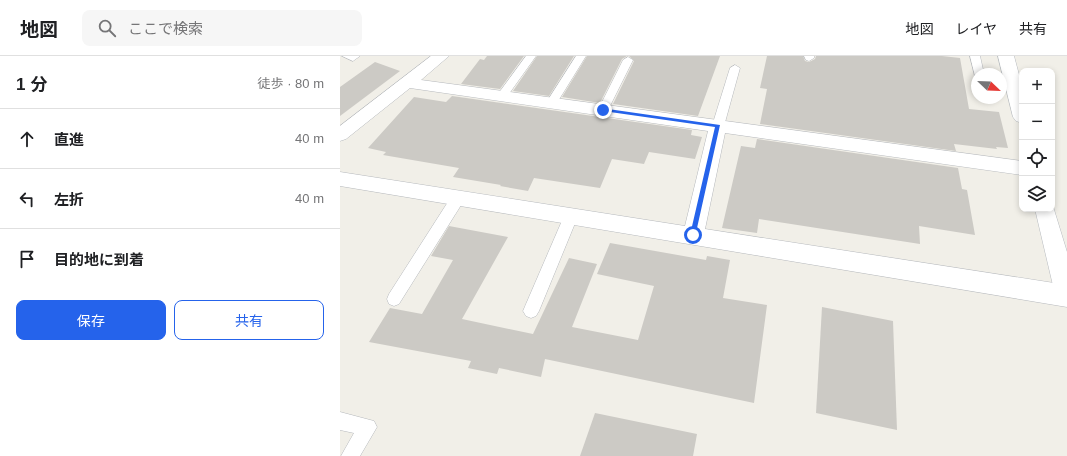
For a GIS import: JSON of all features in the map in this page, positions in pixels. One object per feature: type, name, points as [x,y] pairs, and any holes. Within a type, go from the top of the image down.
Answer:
[{"type":"street","points":[[341,133],[408,83],[441,56]]},
{"type":"street","points":[[1006,56],[1006,68]]},
{"type":"street","points":[[408,83],[1019,168]]},
{"type":"street","points":[[1007,84],[1019,110]]},
{"type":"street","points":[[693,235],[718,126]]},
{"type":"street","points":[[340,179],[1067,295],[1046,212]]},
{"type":"lane","points":[[348,56],[353,58],[355,56]]},
{"type":"lane","points":[[502,96],[531,56]]},
{"type":"lane","points":[[551,103],[581,56]]},
{"type":"lane","points":[[975,56],[978,68]]},
{"type":"lane","points":[[603,110],[628,60]]},
{"type":"lane","points":[[718,126],[735,68]]},
{"type":"lane","points":[[394,299],[458,198]]},
{"type":"lane","points":[[531,311],[571,216]]},
{"type":"lane","points":[[340,422],[368,427],[350,456]]},
{"type":"building","points":[[487,56],[524,56],[500,89],[461,84],[480,59],[484,60]]},
{"type":"building","points":[[537,56],[574,56],[549,96],[513,91]]},
{"type":"building","points":[[587,56],[627,56],[622,59],[600,103],[562,97]]},
{"type":"building","points":[[629,56],[720,56],[698,116],[613,104],[634,61]]},
{"type":"building","points":[[767,56],[803,56],[805,61],[809,62],[815,59],[816,56],[942,56],[960,58],[969,109],[999,112],[1008,148],[996,147],[997,149],[954,144],[956,151],[760,124],[767,89],[760,88]]},
{"type":"building","points":[[375,62],[400,71],[340,116],[340,87]]},
{"type":"building","points":[[452,96],[692,130],[691,135],[702,137],[695,159],[649,152],[644,164],[612,159],[600,188],[534,178],[528,191],[453,177],[459,168],[383,155],[386,152],[368,148],[414,97],[446,102]]},
{"type":"building","points":[[757,139],[958,168],[962,189],[967,190],[975,235],[919,226],[920,244],[759,219],[757,233],[722,228],[741,146],[755,148]]},
{"type":"building","points":[[449,226],[508,237],[462,319],[533,334],[569,258],[597,264],[572,327],[638,340],[654,286],[597,274],[610,243],[706,260],[707,256],[730,260],[723,298],[767,305],[754,403],[545,359],[541,377],[499,368],[497,374],[468,368],[471,361],[369,342],[390,308],[422,314],[453,260],[431,256]]},
{"type":"building","points":[[822,307],[893,321],[897,430],[816,413]]},
{"type":"building","points":[[595,413],[697,434],[693,456],[580,456]]},
{"type":"route","points":[[603,110],[718,126],[693,235]]}]
